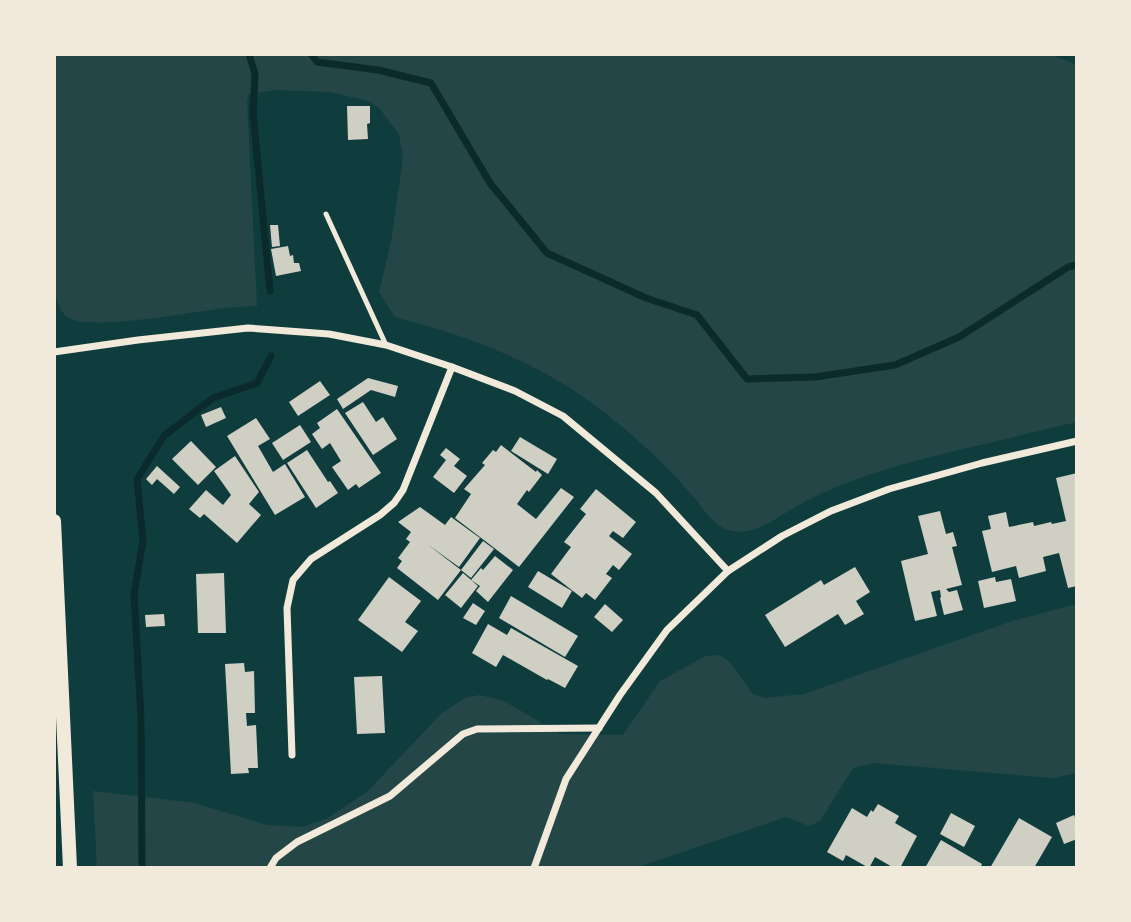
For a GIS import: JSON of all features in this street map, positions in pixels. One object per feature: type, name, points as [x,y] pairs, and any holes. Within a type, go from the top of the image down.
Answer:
[{"type":"main road","points":[[54,521],[70,868]]},
{"type":"street","points":[[54,352],[248,328],[329,334],[386,345],[515,391],[563,416],[656,493],[729,571]]},
{"type":"street","points":[[292,755],[287,608],[293,580],[311,559],[380,515],[394,503],[403,490],[452,367]]},
{"type":"street","points":[[534,868],[566,779],[599,727],[667,630],[729,571],[782,536],[831,511],[889,489],[982,463],[1077,441]]},
{"type":"street","points":[[270,868],[276,858],[298,842],[390,796],[463,734],[477,729],[599,727]]},
{"type":"lane","points":[[326,215],[386,345]]},
{"type":"shaded area","points":[[54,54],[1049,54],[1077,65],[1077,422],[958,450],[859,478],[802,503],[750,531],[732,531],[721,527],[648,449],[570,388],[498,351],[395,317],[379,292],[391,242],[403,158],[399,134],[379,108],[368,101],[330,92],[275,90],[249,94],[247,100],[257,306],[117,322],[77,321],[63,313],[54,286]]},
{"type":"shaded area","points":[[1077,604],[1077,773],[1052,778],[875,763],[853,768],[820,821],[809,826],[786,817],[635,868],[97,868],[93,791],[195,803],[267,825],[303,827],[328,818],[367,792],[442,713],[465,698],[480,695],[504,701],[560,734],[623,735],[660,681],[706,656],[719,655],[729,661],[752,693],[764,698],[804,694],[1012,621]]},
{"type":"building","points":[[347,106],[370,106],[368,139],[348,140]]},
{"type":"building","points":[[270,225],[278,225],[280,246],[272,247]]},
{"type":"building","points":[[288,246],[290,256],[293,255],[294,263],[299,263],[301,271],[276,276],[271,249]]},
{"type":"building","points":[[368,378],[398,386],[395,397],[371,390],[343,409],[337,399]]},
{"type":"building","points":[[320,381],[330,395],[298,416],[289,402]]},
{"type":"building","points":[[363,402],[376,422],[383,417],[397,439],[373,455],[345,413]]},
{"type":"building","points":[[221,407],[226,418],[206,427],[201,415]]},
{"type":"building","points":[[337,409],[381,473],[359,488],[356,484],[348,490],[332,467],[341,461],[330,443],[322,449],[312,434],[320,428],[317,423]]},
{"type":"building","points":[[256,418],[270,439],[258,446],[273,472],[285,464],[305,497],[275,515],[227,436]]},
{"type":"building","points":[[300,425],[311,442],[283,460],[272,443]]},
{"type":"building","points":[[520,437],[557,459],[548,474],[511,451]]},
{"type":"building","points":[[191,441],[216,467],[198,485],[172,459]]},
{"type":"building","points":[[501,445],[542,475],[517,504],[536,519],[561,488],[574,497],[519,567],[455,518],[471,494],[464,489],[485,465],[482,463]]},
{"type":"building","points":[[446,448],[460,459],[454,466],[467,476],[454,493],[433,477],[446,460],[440,455]]},
{"type":"building","points":[[307,450],[338,493],[316,508],[287,463]]},
{"type":"building","points":[[235,456],[259,492],[249,504],[261,515],[237,543],[204,514],[200,518],[189,509],[206,490],[223,505],[231,495],[214,471]]},
{"type":"building","points":[[157,466],[180,487],[174,494],[157,479],[152,485],[146,479]]},
{"type":"building","points":[[1077,473],[1077,586],[1068,588],[1059,553],[1043,557],[1046,571],[1019,578],[1016,566],[992,572],[982,531],[991,529],[988,516],[1006,512],[1009,527],[1033,522],[1034,526],[1066,521],[1056,478]]},
{"type":"building","points":[[596,489],[636,522],[623,538],[613,531],[609,536],[632,554],[619,570],[613,565],[606,574],[612,578],[595,600],[586,593],[582,598],[551,574],[571,547],[564,542],[586,514],[580,509]]},
{"type":"building","points":[[420,507],[445,525],[451,517],[480,538],[459,567],[427,544],[461,570],[438,600],[397,568],[402,561],[398,558],[410,542],[406,539],[411,532],[398,522]]},
{"type":"building","points":[[940,511],[946,534],[953,532],[957,546],[952,547],[962,585],[946,589],[949,592],[957,590],[963,610],[944,615],[940,590],[931,592],[937,616],[915,621],[901,561],[928,554],[918,516]]},
{"type":"building","points":[[483,541],[494,549],[471,578],[461,570]]},
{"type":"building","points":[[495,556],[513,570],[488,602],[476,591],[480,586],[471,580]]},
{"type":"building","points":[[855,567],[870,592],[856,601],[864,614],[845,625],[838,614],[785,647],[765,615],[821,580],[824,585]]},
{"type":"building","points":[[538,571],[572,591],[562,608],[528,587]]},
{"type":"building","points":[[224,573],[226,633],[198,633],[196,574]]},
{"type":"building","points":[[463,573],[478,586],[461,608],[445,595]]},
{"type":"building","points":[[389,577],[421,601],[405,622],[418,631],[402,652],[358,620]]},
{"type":"building","points":[[995,577],[996,582],[1011,579],[1016,601],[984,608],[978,581]]},
{"type":"building","points":[[511,596],[578,636],[565,657],[499,618]]},
{"type":"building","points":[[473,603],[485,611],[476,625],[463,618]]},
{"type":"building","points":[[605,604],[623,620],[612,632],[594,617]]},
{"type":"building","points":[[164,614],[165,626],[146,627],[145,615]]},
{"type":"building","points":[[488,624],[507,635],[511,628],[578,666],[565,688],[503,655],[496,667],[472,653]]},
{"type":"building","points":[[244,663],[245,672],[254,671],[255,713],[246,713],[247,726],[256,725],[258,768],[248,768],[249,773],[231,774],[225,664]]},
{"type":"building","points":[[382,676],[385,733],[357,734],[354,677]]},
{"type":"building","points":[[878,804],[899,816],[895,823],[917,836],[900,868],[894,868],[875,857],[869,868],[846,855],[843,861],[827,852],[852,808],[867,817]]},
{"type":"building","points":[[951,813],[975,826],[964,847],[940,834]]},
{"type":"building","points":[[1074,815],[1077,822],[1077,839],[1064,844],[1056,823]]},
{"type":"building","points":[[1019,818],[1052,837],[1034,868],[990,868]]},
{"type":"building","points":[[941,840],[982,864],[980,868],[925,868]]},
{"type":"waterway","points":[[249,54],[255,74],[253,113],[270,291]]},
{"type":"waterway","points":[[311,54],[317,62],[378,70],[431,83],[490,183],[547,253],[646,298],[697,315],[747,379],[815,377],[895,365],[959,337],[1068,267],[1077,265]]},
{"type":"waterway","points":[[142,868],[141,719],[134,594],[143,541],[137,479],[164,436],[213,398],[257,383],[271,356]]}]
